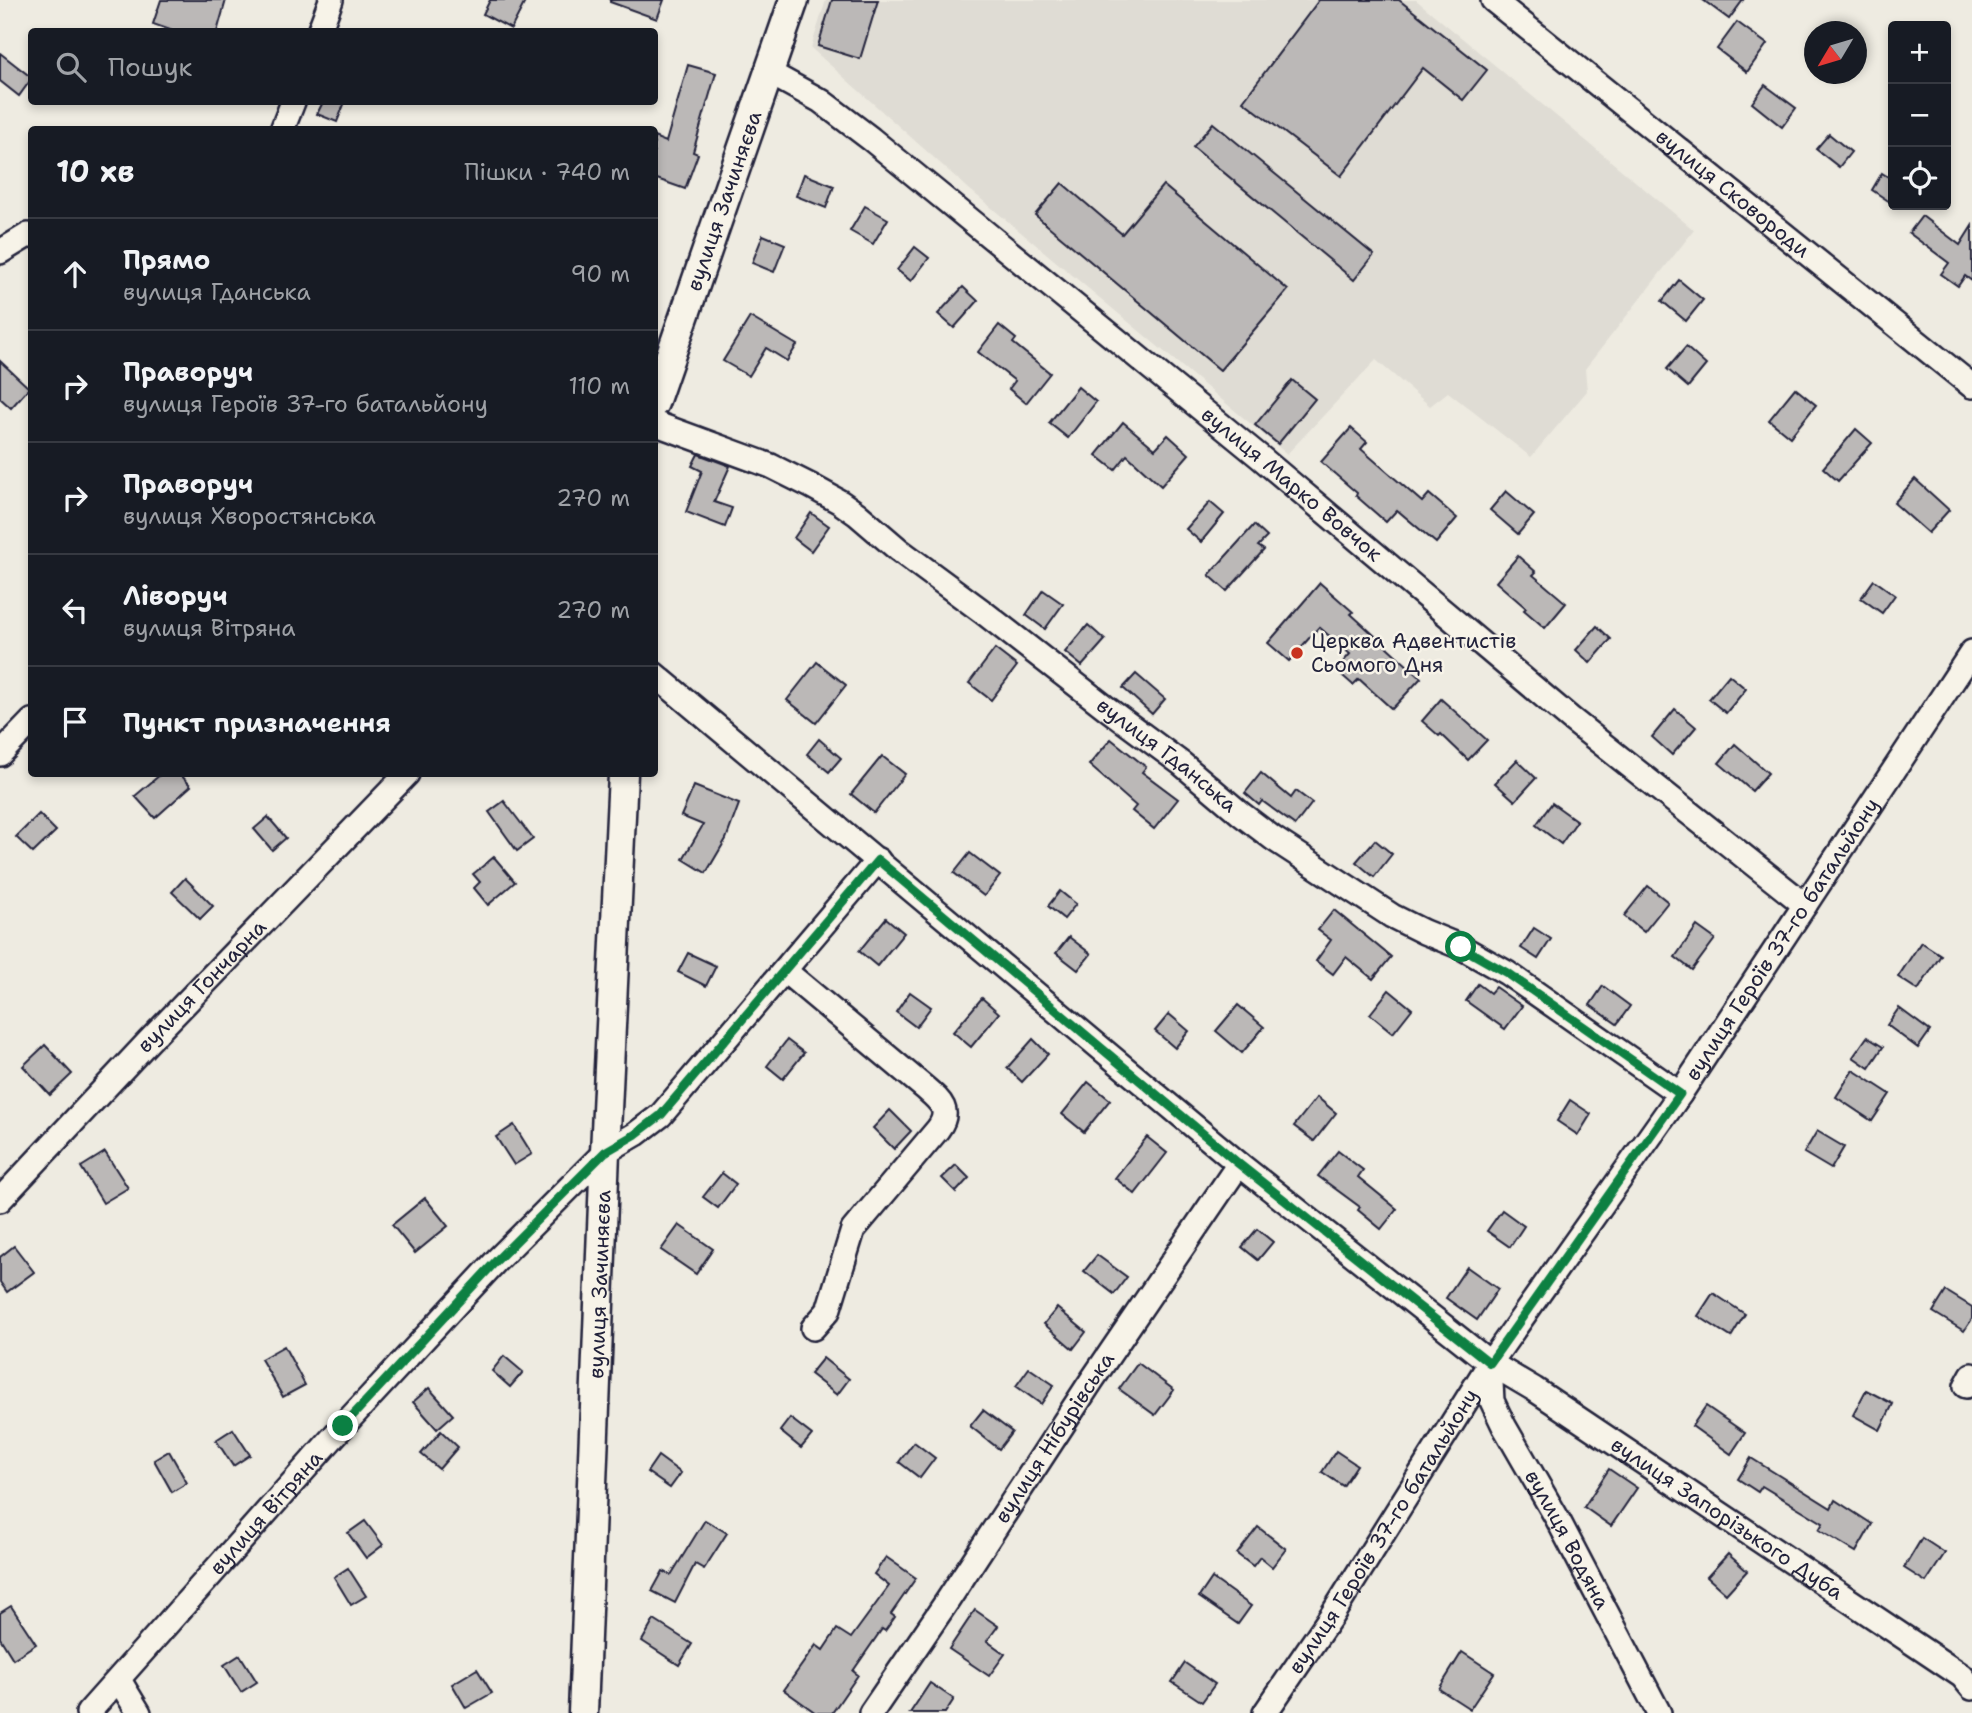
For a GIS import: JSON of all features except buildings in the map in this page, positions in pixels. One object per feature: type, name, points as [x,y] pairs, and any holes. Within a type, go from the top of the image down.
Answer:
[{"type":"main road","name":"вулиця Зачиняєва","points":[[658,392],[794,0]]},
{"type":"main road","name":"вулиця Зачиняєва","points":[[583,1713],[623,777]]},
{"type":"street","points":[[320,28],[331,0]]},
{"type":"street","name":"вулиця Сковороди","points":[[1493,0],[1972,386]]},
{"type":"street","name":"вулиця Марко Вовчок","points":[[770,73],[821,101],[871,138],[1260,457],[1571,719],[1805,905]]},
{"type":"street","points":[[284,126],[292,105]]},
{"type":"street","points":[[0,252],[28,235]]},
{"type":"street","name":"вулиця Гданська","points":[[658,424],[771,466],[857,513],[899,550],[1182,764],[1273,839],[1392,916],[1461,947],[1507,973],[1680,1094]]},
{"type":"street","name":"вулиця Героїв 37-го батальйону","points":[[1265,1713],[1339,1603],[1490,1363],[1680,1094],[1972,652]]},
{"type":"street","name":"вулиця Запорізького Дуба","points":[[658,677],[1239,1164],[1490,1363],[1534,1389],[1969,1680]]},
{"type":"street","points":[[0,754],[28,725]]},
{"type":"street","name":"вулиця Гончарна","points":[[0,1200],[148,1042],[404,777]]},
{"type":"street","name":"вулиця Вітряна","points":[[88,1713],[343,1426],[497,1260],[605,1152],[661,1115],[878,860]]},
{"type":"street","points":[[785,971],[937,1098],[944,1110],[945,1120],[853,1230],[828,1311],[813,1328]]},
{"type":"street","name":"вулиця Нібурівська","points":[[871,1713],[1239,1164]]},
{"type":"street","name":"вулиця Водяна","points":[[1490,1363],[1492,1401],[1504,1426],[1557,1518],[1659,1713]]},
{"type":"street","points":[[119,1680],[139,1713]]},
{"type":"shaded area","points":[[826,0],[1416,0],[1694,230],[1585,369],[1587,391],[1531,457],[1448,392],[1430,406],[1376,360],[1287,454],[969,189],[811,48]]},
{"type":"place","name":"Церква Адвентистів Сьомого Дня","points":[[1297,653]]},
{"type":"route","points":[[343,1426],[497,1260],[605,1152],[661,1115],[878,860],[1239,1164],[1490,1363],[1680,1094],[1507,973],[1461,947]]}]
